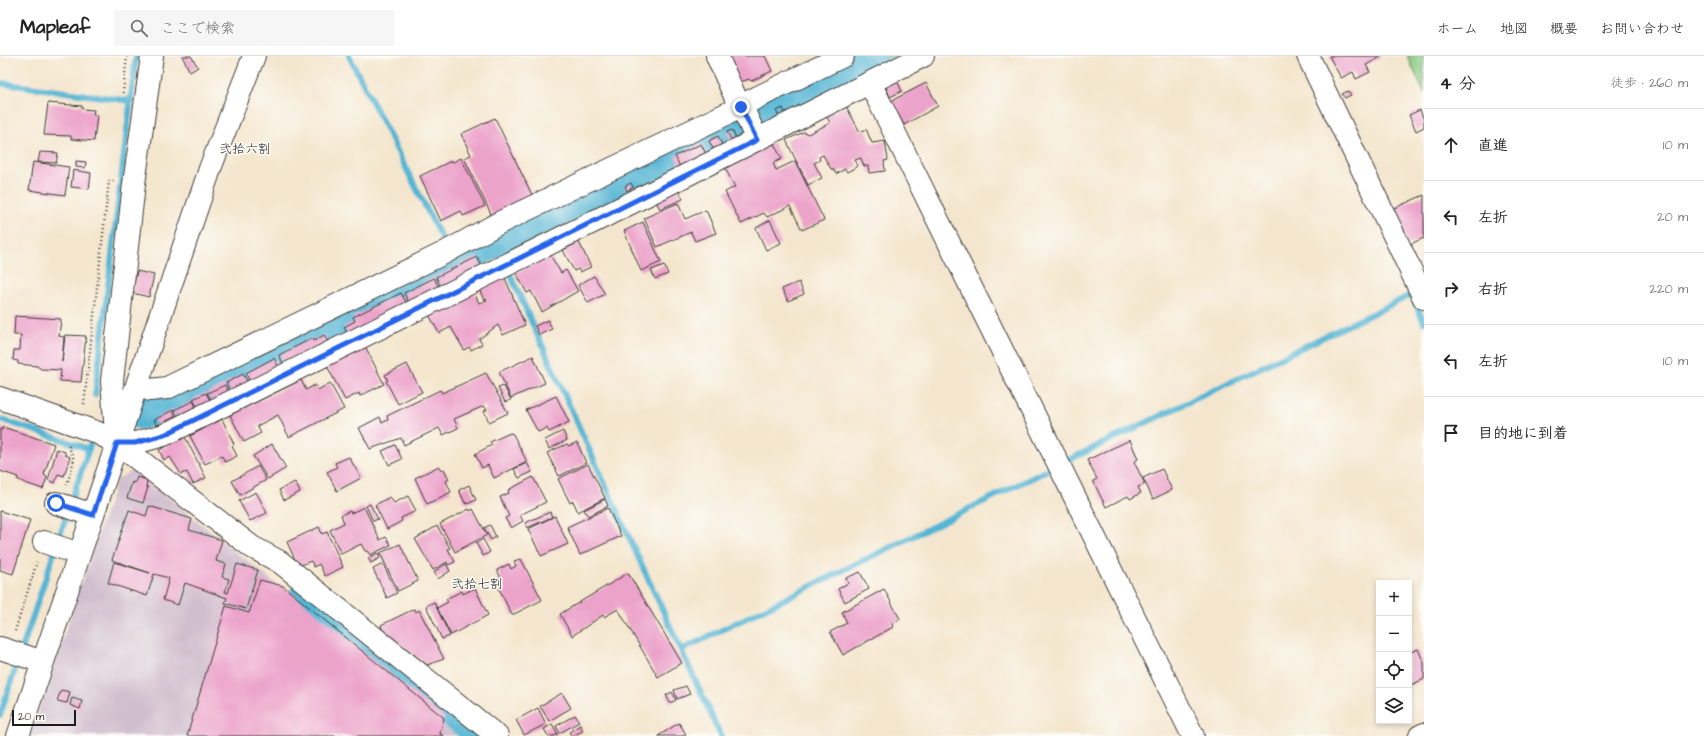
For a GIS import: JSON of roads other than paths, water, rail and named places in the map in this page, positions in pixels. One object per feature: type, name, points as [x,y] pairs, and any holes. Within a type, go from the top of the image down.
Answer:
[{"type":"street","points":[[117,443],[112,381],[134,184],[152,56]]},
{"type":"street","points":[[18,736],[21,655],[72,508],[117,443],[211,166],[254,56]]},
{"type":"street","points":[[717,56],[743,117]]},
{"type":"street","points":[[117,443],[135,443],[164,435],[743,117],[752,100],[843,56]]},
{"type":"street","points":[[150,390],[167,388],[448,250],[501,222],[743,117],[870,83],[923,56]]},
{"type":"street","points":[[1308,56],[1421,293]]},
{"type":"street","points":[[870,83],[1060,464],[1193,736]]},
{"type":"street","points":[[0,398],[96,432],[117,443],[252,547],[280,562],[497,736]]},
{"type":"street","points":[[1420,736],[1424,734]]},
{"type":"waterway","points":[[95,395],[136,56]]},
{"type":"waterway","points":[[349,56],[446,247]]},
{"type":"waterway","points":[[141,410],[173,400],[500,236],[869,56]]},
{"type":"waterway","points":[[851,65],[853,71]]},
{"type":"waterway","points":[[0,83],[131,101]]},
{"type":"waterway","points":[[491,241],[495,247]]},
{"type":"waterway","points":[[510,274],[721,736]]},
{"type":"waterway","points":[[681,650],[1052,468],[1417,292]]},
{"type":"waterway","points":[[1413,298],[1424,322]]},
{"type":"waterway","points":[[0,419],[89,449]]},
{"type":"waterway","points":[[0,715],[90,445]]},
{"type":"waterway","points":[[301,594],[476,736]]},
{"type":"district","name":"弐拾六割","points":[[245,149]]},
{"type":"district","name":"弐拾七割","points":[[477,584]]}]
